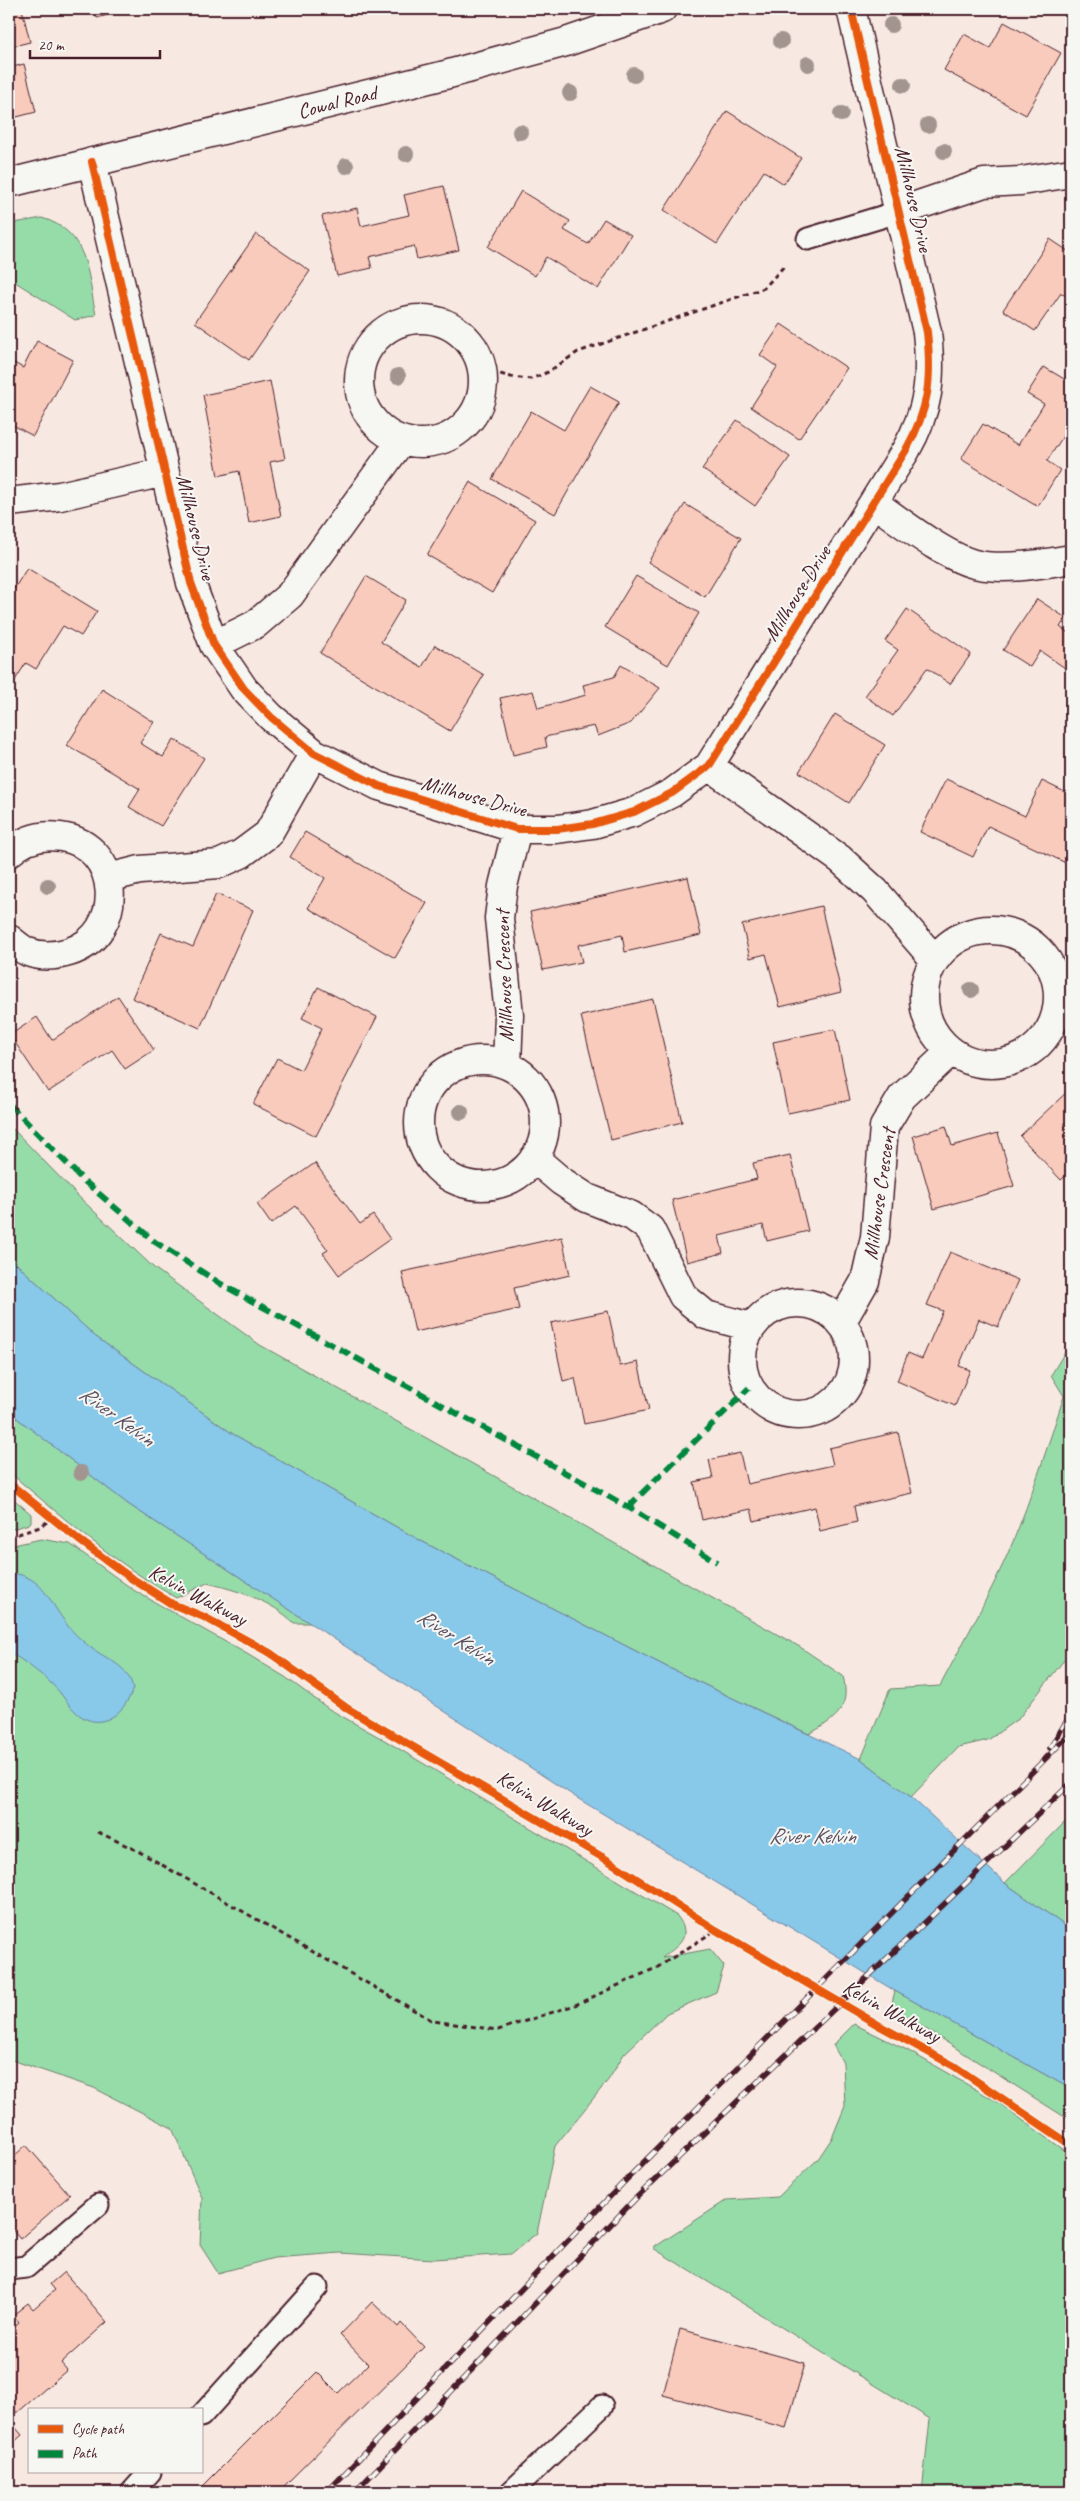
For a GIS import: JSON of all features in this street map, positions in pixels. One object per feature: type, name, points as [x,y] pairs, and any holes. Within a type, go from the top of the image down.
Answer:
[{"type":"street","name":"Cowal Road","points":[[9,182],[488,64],[597,32],[662,9]]},
{"type":"street","name":"Millhouse Drive","points":[[92,162],[191,583],[214,645],[244,690],[271,717],[314,752],[379,786],[517,830],[593,824],[634,812],[672,793],[709,766],[874,503],[918,429],[926,405],[930,382],[927,332],[851,9]]},
{"type":"street","name":"Millhouse Drive","points":[[898,212],[984,183],[1021,181],[1071,173]]},
{"type":"street","points":[[419,318],[448,324],[471,342],[483,369],[480,401],[462,428],[434,443],[401,441],[376,426],[361,401],[358,372],[369,344],[391,326],[419,318]]},
{"type":"street","points":[[214,645],[256,624],[290,595],[401,441]]},
{"type":"street","name":"Millhouse Drive","points":[[9,502],[60,496],[164,472]]},
{"type":"street","points":[[874,503],[942,549],[979,565],[1037,565],[1071,559]]},
{"type":"street","points":[[108,878],[140,870],[219,864],[241,854],[268,834],[314,752]]},
{"type":"street","points":[[709,766],[840,859],[875,891],[934,959]]},
{"type":"street","name":"Millhouse Crescent","points":[[506,1064],[509,1014],[500,918],[503,886],[517,830]]},
{"type":"street","points":[[9,853],[20,843],[46,835],[72,839],[95,854],[108,878],[110,905],[100,930],[80,948],[54,956],[28,952],[9,940]]},
{"type":"street","points":[[983,929],[1012,932],[1038,947],[1054,971],[1059,1000],[1051,1029],[1033,1051],[1006,1064],[977,1064],[950,1052],[932,1032],[924,1008],[924,983],[934,959],[956,939],[983,929]]},
{"type":"street","name":"Millhouse Crescent","points":[[842,1323],[865,1281],[875,1237],[884,1127],[902,1097],[950,1052]]},
{"type":"street","name":"Millhouse Crescent","points":[[481,1059],[506,1064],[529,1080],[543,1105],[545,1132],[534,1158],[516,1176],[492,1185],[466,1184],[442,1172],[426,1152],[418,1127],[422,1102],[435,1080],[456,1065],[481,1059]]},
{"type":"street","points":[[534,1158],[561,1181],[587,1198],[632,1216],[650,1229],[683,1296],[706,1314],[751,1326]]},
{"type":"street","points":[[796,1302],[821,1308],[842,1323],[851,1341],[854,1362],[850,1382],[838,1399],[821,1411],[801,1416],[781,1414],[762,1404],[749,1388],[741,1368],[742,1347],[751,1326],[770,1310],[796,1302]]},
{"type":"lane","points":[[808,239],[898,212]]},
{"type":"lane","points":[[9,2269],[26,2266],[98,2205]]},
{"type":"lane","points":[[202,2415],[317,2287]]},
{"type":"lane","points":[[511,2492],[602,2406]]},
{"type":"lane","points":[[132,2492],[148,2474]]},
{"type":"path","points":[[483,369],[511,377],[531,380],[548,372],[578,352],[764,288],[808,239]]},
{"type":"path","points":[[9,1537],[40,1527],[51,1519]]},
{"type":"path","points":[[98,1832],[138,1851],[433,2022],[498,2030],[584,2001],[658,1967],[716,1930]]},
{"type":"green space","points":[[42,218],[57,224],[69,233],[77,244],[87,270],[96,315],[75,320],[9,278],[9,224]]},
{"type":"green space","points":[[9,1125],[78,1196],[154,1268],[260,1345],[800,1647],[843,1676],[845,1697],[839,1712],[834,1718],[809,1734],[669,1668],[421,1541],[233,1434],[96,1337],[9,1257]]},
{"type":"green space","points":[[1071,1342],[1071,1651],[1019,1718],[988,1740],[959,1747],[911,1797],[861,1759],[890,1689],[940,1686],[987,1598],[1012,1544],[1046,1452],[1064,1396],[1051,1375]]},
{"type":"green space","points":[[9,1412],[128,1504],[310,1623],[294,1623],[275,1608],[253,1597],[207,1583],[176,1598],[110,1555],[9,1472]]},
{"type":"green space","points":[[9,1495],[31,1514],[31,1522],[29,1524],[9,1530]]},
{"type":"green space","points":[[41,1539],[70,1544],[135,1591],[247,1654],[285,1677],[329,1709],[386,1741],[677,1916],[682,1924],[684,1936],[678,1945],[662,1958],[710,1949],[724,1966],[716,1992],[667,2013],[624,2054],[609,2079],[555,2146],[537,2233],[511,2254],[434,2259],[340,2253],[274,2258],[218,2273],[200,2245],[202,2198],[172,2128],[94,2088],[9,2059],[9,1546]]},
{"type":"green space","points":[[1071,1816],[1071,1930],[1005,1883]]},
{"type":"green space","points":[[895,1991],[1071,2089],[1071,2121],[891,2007]]},
{"type":"green space","points":[[854,2024],[907,2050],[996,2101],[1071,2155],[1071,2492],[922,2492],[930,2419],[653,2248],[727,2200],[778,2197],[818,2159],[832,2138],[845,2106],[843,2063],[833,2045]]},
{"type":"water","name":"River Kelvin","points":[[9,1257],[96,1337],[233,1434],[421,1541],[669,1668],[861,1759],[911,1797],[1005,1883],[1071,1930],[1071,2089],[895,1991],[577,1798],[128,1504],[9,1412]]},
{"type":"water","points":[[9,1574],[27,1577],[40,1586],[75,1634],[90,1647],[122,1668],[127,1674],[133,1688],[130,1697],[119,1712],[112,1717],[96,1721],[78,1714],[52,1684],[9,1652]]},
{"type":"building","points":[[9,9],[22,9],[30,42],[9,47]]},
{"type":"building","points":[[94,9],[129,9],[97,18]]},
{"type":"building","points":[[168,9],[187,9],[169,13]]},
{"type":"building","points":[[1004,22],[1061,53],[1026,115],[944,70],[964,34],[990,48]]},
{"type":"building","points":[[24,64],[36,112],[9,119],[9,68]]},
{"type":"building","points":[[727,111],[801,158],[784,184],[764,171],[717,244],[664,210]]},
{"type":"building","points":[[444,186],[459,250],[417,259],[414,246],[369,257],[372,268],[337,276],[322,216],[357,208],[361,226],[409,215],[404,195]]},
{"type":"building","points":[[521,191],[570,221],[564,230],[588,244],[604,219],[631,235],[598,289],[546,257],[535,276],[488,247]]},
{"type":"building","points":[[256,234],[310,271],[249,360],[195,322]]},
{"type":"building","points":[[1050,239],[1071,253],[1071,299],[1061,293],[1035,331],[1003,310]]},
{"type":"building","points":[[781,324],[847,368],[799,439],[751,407],[777,367],[760,355]]},
{"type":"building","points":[[37,341],[73,360],[33,436],[9,423],[9,360],[23,368]]},
{"type":"building","points":[[1044,367],[1071,383],[1071,424],[1047,461],[1060,470],[1038,506],[961,459],[983,424],[1018,445],[1044,404],[1027,394]]},
{"type":"building","points":[[270,381],[285,459],[270,462],[281,516],[249,523],[239,471],[218,476],[203,395]]},
{"type":"building","points":[[590,386],[619,402],[555,514],[492,479],[531,411],[564,430]]},
{"type":"building","points":[[737,420],[790,457],[755,506],[702,469]]},
{"type":"building","points":[[470,482],[535,520],[492,593],[427,555]]},
{"type":"building","points":[[685,504],[741,538],[705,597],[648,562]]},
{"type":"building","points":[[27,568],[97,611],[81,636],[63,626],[36,669],[26,663],[10,688],[9,597]]},
{"type":"building","points":[[366,576],[406,600],[381,642],[422,667],[435,645],[484,675],[450,731],[320,653]]},
{"type":"building","points":[[636,576],[699,613],[668,665],[605,627]]},
{"type":"building","points":[[1037,599],[1066,618],[1060,627],[1071,635],[1071,672],[1040,651],[1030,667],[1003,650]]},
{"type":"building","points":[[907,609],[971,654],[950,684],[927,668],[893,716],[865,696],[898,650],[885,641]]},
{"type":"building","points":[[621,665],[660,688],[631,723],[598,736],[594,726],[545,737],[547,747],[513,755],[500,698],[533,691],[538,708],[586,695],[583,685],[614,677]]},
{"type":"building","points":[[102,689],[154,722],[140,743],[163,757],[174,739],[204,758],[161,826],[129,807],[140,789],[67,745]]},
{"type":"building","points":[[835,714],[885,745],[849,803],[799,772]]},
{"type":"building","points":[[946,779],[1025,816],[1042,781],[1071,795],[1070,865],[988,826],[973,857],[920,832]]},
{"type":"building","points":[[305,832],[427,903],[395,958],[308,908],[325,878],[290,857]]},
{"type":"building","points":[[688,877],[701,935],[625,952],[622,935],[578,945],[582,962],[543,970],[530,912]]},
{"type":"building","points":[[216,894],[253,910],[200,1028],[132,998],[161,933],[193,947]]},
{"type":"building","points":[[821,906],[841,992],[780,1007],[766,954],[750,958],[742,925]]},
{"type":"building","points":[[318,987],[377,1017],[316,1136],[253,1104],[277,1058],[301,1070],[322,1028],[302,1018]]},
{"type":"building","points":[[118,996],[154,1050],[125,1069],[112,1050],[48,1092],[10,1035],[37,1017],[52,1040]]},
{"type":"building","points":[[653,999],[682,1122],[611,1140],[581,1016]]},
{"type":"building","points":[[835,1029],[850,1100],[788,1113],[773,1042]]},
{"type":"building","points":[[1070,1089],[1071,1171],[1061,1180],[1020,1136]]},
{"type":"building","points":[[946,1126],[952,1146],[998,1133],[1014,1186],[934,1209],[913,1136]]},
{"type":"building","points":[[790,1155],[808,1231],[767,1241],[763,1225],[719,1236],[723,1253],[687,1262],[672,1200],[757,1179],[753,1163]]},
{"type":"building","points":[[315,1163],[360,1224],[373,1215],[390,1239],[339,1275],[323,1253],[328,1250],[296,1206],[271,1224],[257,1204]]},
{"type":"building","points":[[562,1237],[570,1275],[514,1288],[519,1309],[415,1332],[402,1272]]},
{"type":"building","points":[[950,1252],[1018,1280],[998,1327],[979,1319],[959,1366],[970,1370],[955,1406],[897,1381],[908,1353],[922,1359],[943,1311],[927,1305]]},
{"type":"building","points":[[608,1311],[620,1366],[638,1362],[649,1410],[584,1424],[575,1378],[563,1381],[551,1323]]},
{"type":"building","points":[[898,1432],[912,1493],[854,1506],[857,1522],[820,1531],[815,1507],[754,1521],[751,1509],[702,1520],[694,1482],[713,1478],[709,1460],[740,1453],[747,1484],[833,1465],[829,1448]]},
{"type":"building","points":[[26,2145],[70,2195],[20,2239],[9,2226],[15,2220],[9,2213],[9,2161]]},
{"type":"building","points":[[64,2272],[107,2322],[61,2363],[67,2370],[17,2413],[9,2404],[9,2343],[14,2338],[9,2331],[19,2322],[13,2315],[28,2303],[33,2309],[55,2290],[50,2284]]},
{"type":"building","points":[[372,2302],[398,2327],[401,2323],[424,2347],[278,2492],[197,2492],[317,2372],[338,2393],[368,2364],[340,2335]]},
{"type":"building","points":[[680,2329],[805,2363],[786,2428],[663,2395]]},
{"type":"building","points":[[9,2420],[22,2435],[9,2447]]},
{"type":"railway","points":[[1050,1748],[1071,1714]]},
{"type":"railway","points":[[327,2492],[623,2183],[1071,1733]]},
{"type":"railway","points":[[355,2492],[636,2198],[1071,1783]]},
{"type":"marked path","points":[[9,1104],[82,1179],[155,1242],[221,1284],[628,1507],[717,1562]]},
{"type":"marked path","points":[[628,1507],[749,1388]]},
{"type":"cycle path","points":[[92,162],[191,583],[214,645],[244,689],[271,717],[314,753],[379,786],[517,829],[557,829],[593,824],[634,812],[672,793],[709,766],[906,450],[920,421],[929,379],[927,332],[851,9]]},
{"type":"cycle path","name":"Kelvin Walkway","points":[[9,1483],[79,1540],[131,1578],[172,1604],[204,1617],[270,1653],[348,1709],[609,1861],[716,1930],[880,2026],[954,2066],[1071,2145]]}]
